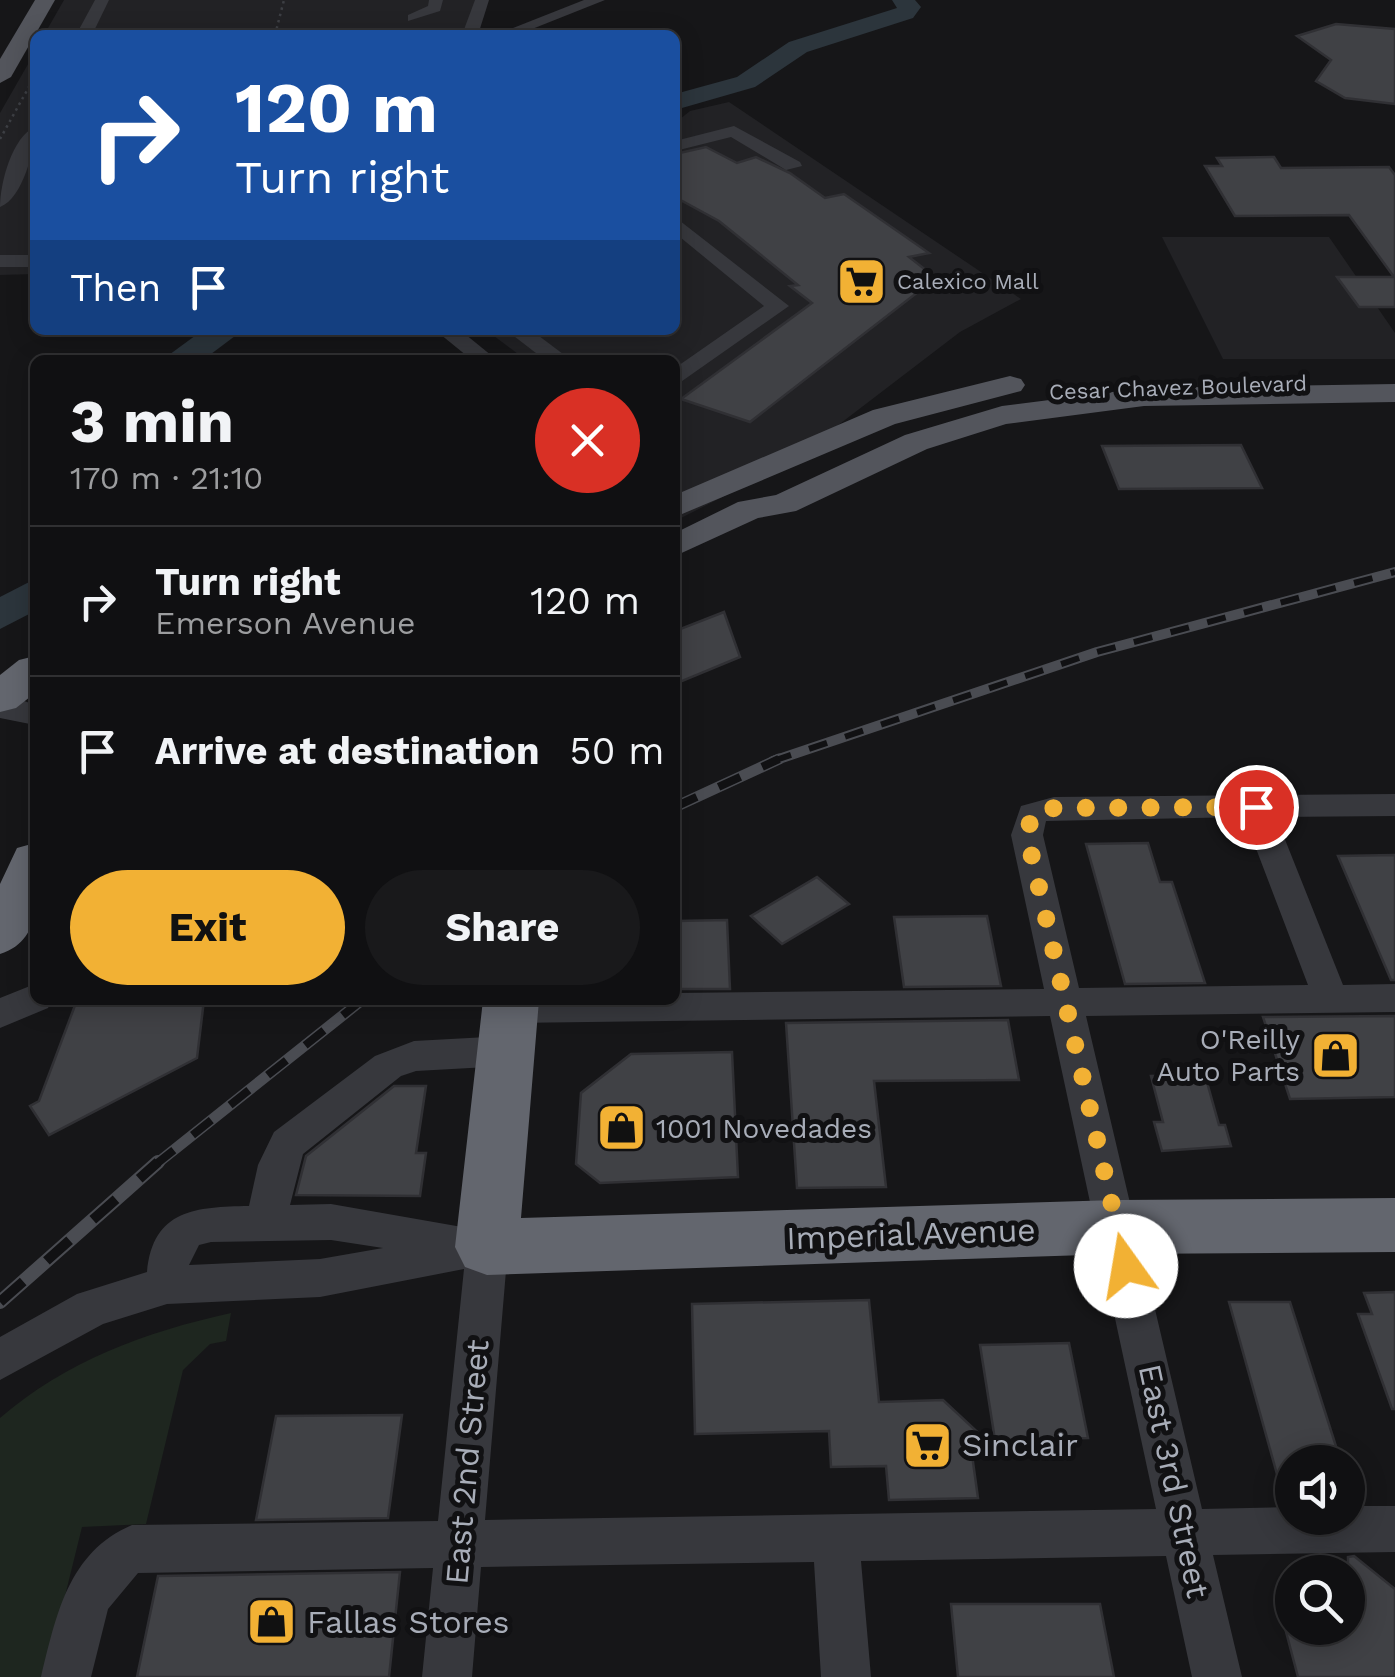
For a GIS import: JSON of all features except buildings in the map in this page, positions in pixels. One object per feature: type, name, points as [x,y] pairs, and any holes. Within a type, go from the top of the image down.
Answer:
[{"type":"highway","points":[[0,699],[30,674]]},
{"type":"highway","points":[[4,934],[30,873]]},
{"type":"highway","points":[[486,1247],[509,1020]]},
{"type":"highway","name":"Imperial Avenue","points":[[486,1247],[1117,1227],[1395,1225]]},
{"type":"main road","points":[[3,59],[32,0]]},
{"type":"main road","points":[[3,59],[44,0]]},
{"type":"main road","points":[[680,505],[884,417],[990,389],[1121,374],[1395,370]]},
{"type":"main road","name":"Cesar Chavez Boulevard","points":[[750,508],[772,483],[847,447],[899,425],[984,402],[1042,392],[1156,383],[1395,381]]},
{"type":"main road","name":"Cesar Chavez Boulevard","points":[[680,543],[750,508],[784,504],[916,442],[976,421],[1035,408],[1187,395],[1395,393]]},
{"type":"street","points":[[87,30],[102,0]]},
{"type":"street","points":[[413,18],[435,8],[436,0]]},
{"type":"street","points":[[472,30],[482,0]]},
{"type":"street","points":[[517,30],[598,0]]},
{"type":"street","points":[[680,145],[734,131],[793,166]]},
{"type":"street","points":[[0,201],[30,142]]},
{"type":"street","points":[[680,227],[778,306],[680,375]]},
{"type":"street","points":[[0,261],[30,260]]},
{"type":"street","points":[[453,335],[479,355]]},
{"type":"street","points":[[524,335],[553,355]]},
{"type":"street","points":[[0,699],[10,712],[30,714]]},
{"type":"street","points":[[1331,999],[1256,807],[1395,805]]},
{"type":"street","name":"East 3rd Street","points":[[1217,1677],[1027,835],[1032,814],[1054,808],[1256,807]]},
{"type":"street","points":[[266,1223],[278,1165],[288,1143],[388,1066],[509,1020],[1066,1003],[1395,998]]},
{"type":"street","points":[[0,1014],[30,1000]]},
{"type":"street","name":"Imperial Avenue","points":[[167,1285],[170,1250],[186,1231],[211,1224],[332,1222],[486,1247]]},
{"type":"street","name":"Imperial Avenue","points":[[0,1360],[92,1308],[167,1285],[320,1278],[486,1247]]},
{"type":"street","name":"East 2nd Street","points":[[447,1677],[486,1247]]},
{"type":"street","points":[[66,1677],[93,1585],[110,1560],[132,1549],[1395,1529]]},
{"type":"street","points":[[836,1538],[846,1677]]},
{"type":"path","points":[[276,30],[284,0]]},
{"type":"path","points":[[0,140],[30,85]]},
{"type":"shaded area","points":[[64,0],[482,0],[472,30],[47,30]]},
{"type":"shaded area","points":[[30,61],[30,274],[0,275],[0,113]]},
{"type":"shaded area","name":"Calexico Mall","points":[[729,102],[1021,299],[960,332],[786,465],[680,518],[680,355],[519,355],[493,335],[680,335],[680,119],[690,111]]},
{"type":"shaded area","points":[[1162,237],[1329,237],[1395,333],[1395,359],[1223,359]]},
{"type":"shaded area","points":[[231,1313],[226,1341],[210,1344],[183,1370],[146,1524],[82,1527],[45,1677],[0,1677],[0,1418],[52,1380],[108,1351],[168,1329]]},
{"type":"waterway","points":[[680,101],[746,82],[798,47],[905,13],[909,7],[903,0]]},
{"type":"waterway","points":[[187,355],[218,335]]},
{"type":"waterway","points":[[0,616],[30,595]]},
{"type":"railway","points":[[773,761],[1097,652],[1395,572]]},
{"type":"railway","points":[[680,805],[779,759]]},
{"type":"railway","points":[[155,1165],[356,1005]]},
{"type":"railway","points":[[0,1302],[158,1162]]},
{"type":"place","name":"Calexico Mall","points":[[862,281]]},
{"type":"place","name":"O'Reilly Auto Parts","points":[[1335,1055]]},
{"type":"place","name":"1001 Novedades","points":[[621,1128]]},
{"type":"place","name":"Sinclair","points":[[927,1445]]},
{"type":"place","name":"Fallas Stores","points":[[272,1622]]},
{"type":"route","points":[[1126,1266],[1027,835],[1032,814],[1054,808],[1256,807]]}]
